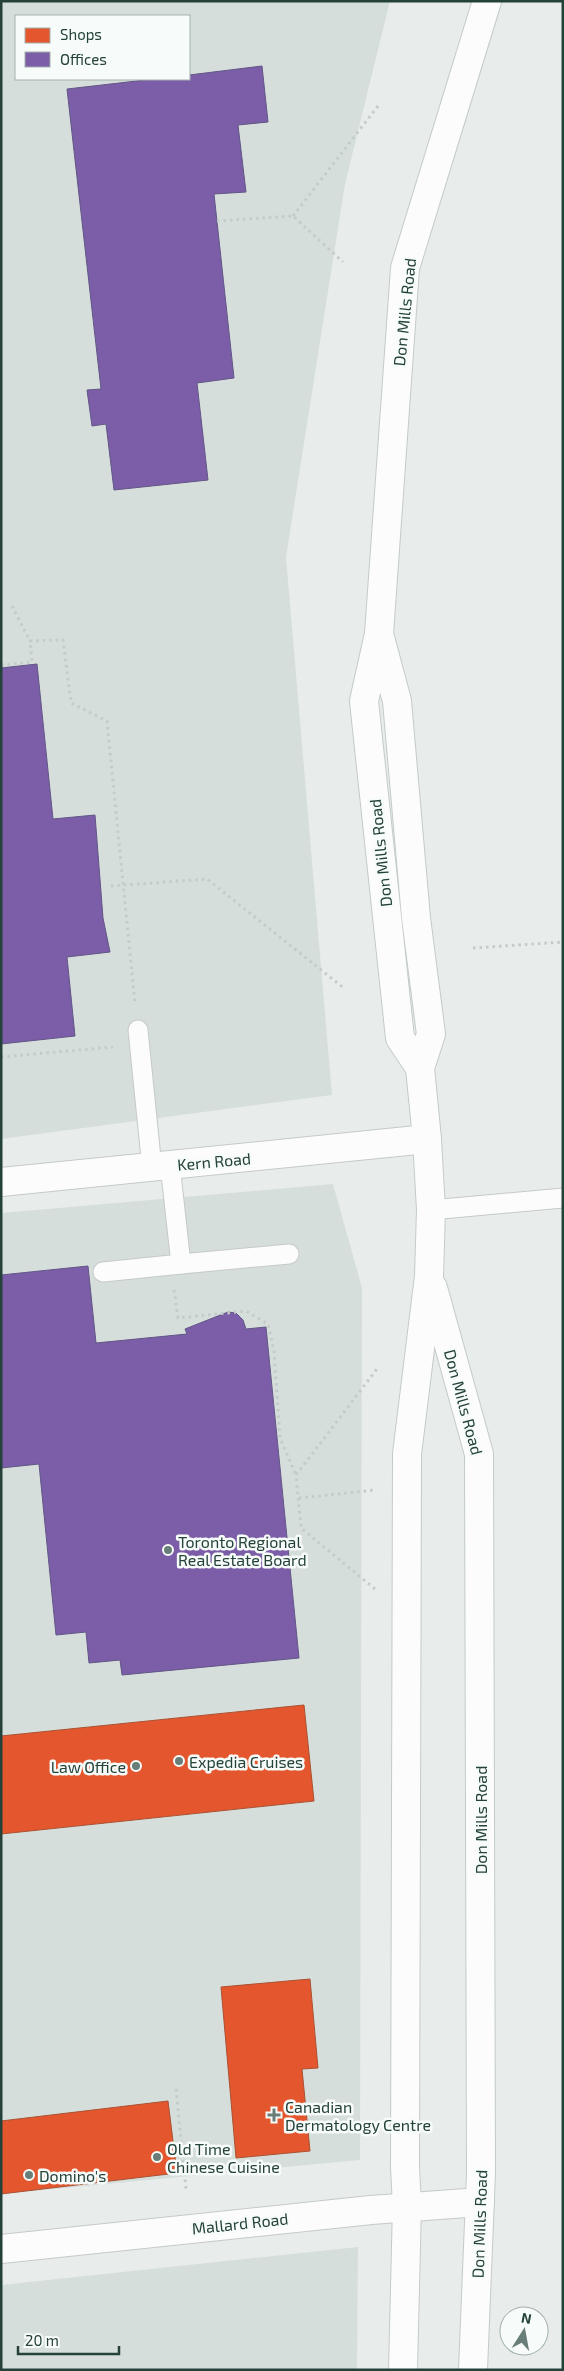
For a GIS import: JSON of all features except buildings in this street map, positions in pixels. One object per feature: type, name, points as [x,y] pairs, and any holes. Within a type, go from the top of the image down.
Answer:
[{"type":"main road","name":"Don Mills Road","points":[[403,2370],[407,2206],[405,2167],[406,1454],[430,1276],[431,1210],[420,1068],[400,1038],[364,701],[379,634],[405,268],[487,1]]},
{"type":"main road","name":"Kern Road","points":[[1,1182],[427,1139]]},
{"type":"main road","name":"Don Mills Road","points":[[430,1276],[479,1454],[480,2202],[473,2370]]},
{"type":"main road","name":"Mallard Road","points":[[1,2249],[407,2206],[480,2202]]},
{"type":"lane","points":[[139,1037],[176,1265]]},
{"type":"lane","points":[[431,1210],[563,1198]]},
{"type":"lane","points":[[103,1272],[289,1254]]},
{"type":"path","points":[[293,216],[378,106]]},
{"type":"path","points":[[217,221],[293,216],[343,262]]},
{"type":"path","points":[[1,665],[32,662],[30,641],[12,606]]},
{"type":"path","points":[[1,1057],[139,1037],[107,720],[71,703],[63,640],[30,641]]},
{"type":"path","points":[[111,886],[207,879],[345,989]]},
{"type":"path","points":[[472,948],[563,942]]},
{"type":"path","points":[[176,1265],[178,1318],[246,1311],[268,1324],[274,1351],[280,1438],[296,1475],[302,1528],[378,1591]]},
{"type":"path","points":[[296,1475],[376,1369]]},
{"type":"path","points":[[298,1498],[379,1489]]},
{"type":"path","points":[[176,2089],[186,2189]]},
{"type":"shaded area","points":[[1,1],[390,1],[345,184],[286,557],[332,1095],[1,1139]]},
{"type":"shaded area","points":[[333,1184],[362,1288],[360,2160],[1,2194],[1,1213]]},
{"type":"shaded area","points":[[358,2247],[357,2370],[1,2370],[1,2285]]},
{"type":"place","name":"Toronto Regional Real Estate Board","points":[[168,1550]]},
{"type":"place","name":"Expedia Cruises","points":[[179,1761]]},
{"type":"place","name":"Law Office","points":[[136,1766]]},
{"type":"place","name":"Canadian Dermatology Centre","points":[[274,2115]]},
{"type":"place","name":"Old Time Chinese Cuisine","points":[[157,2157]]},
{"type":"place","name":"Domino's","points":[[29,2175]]}]
